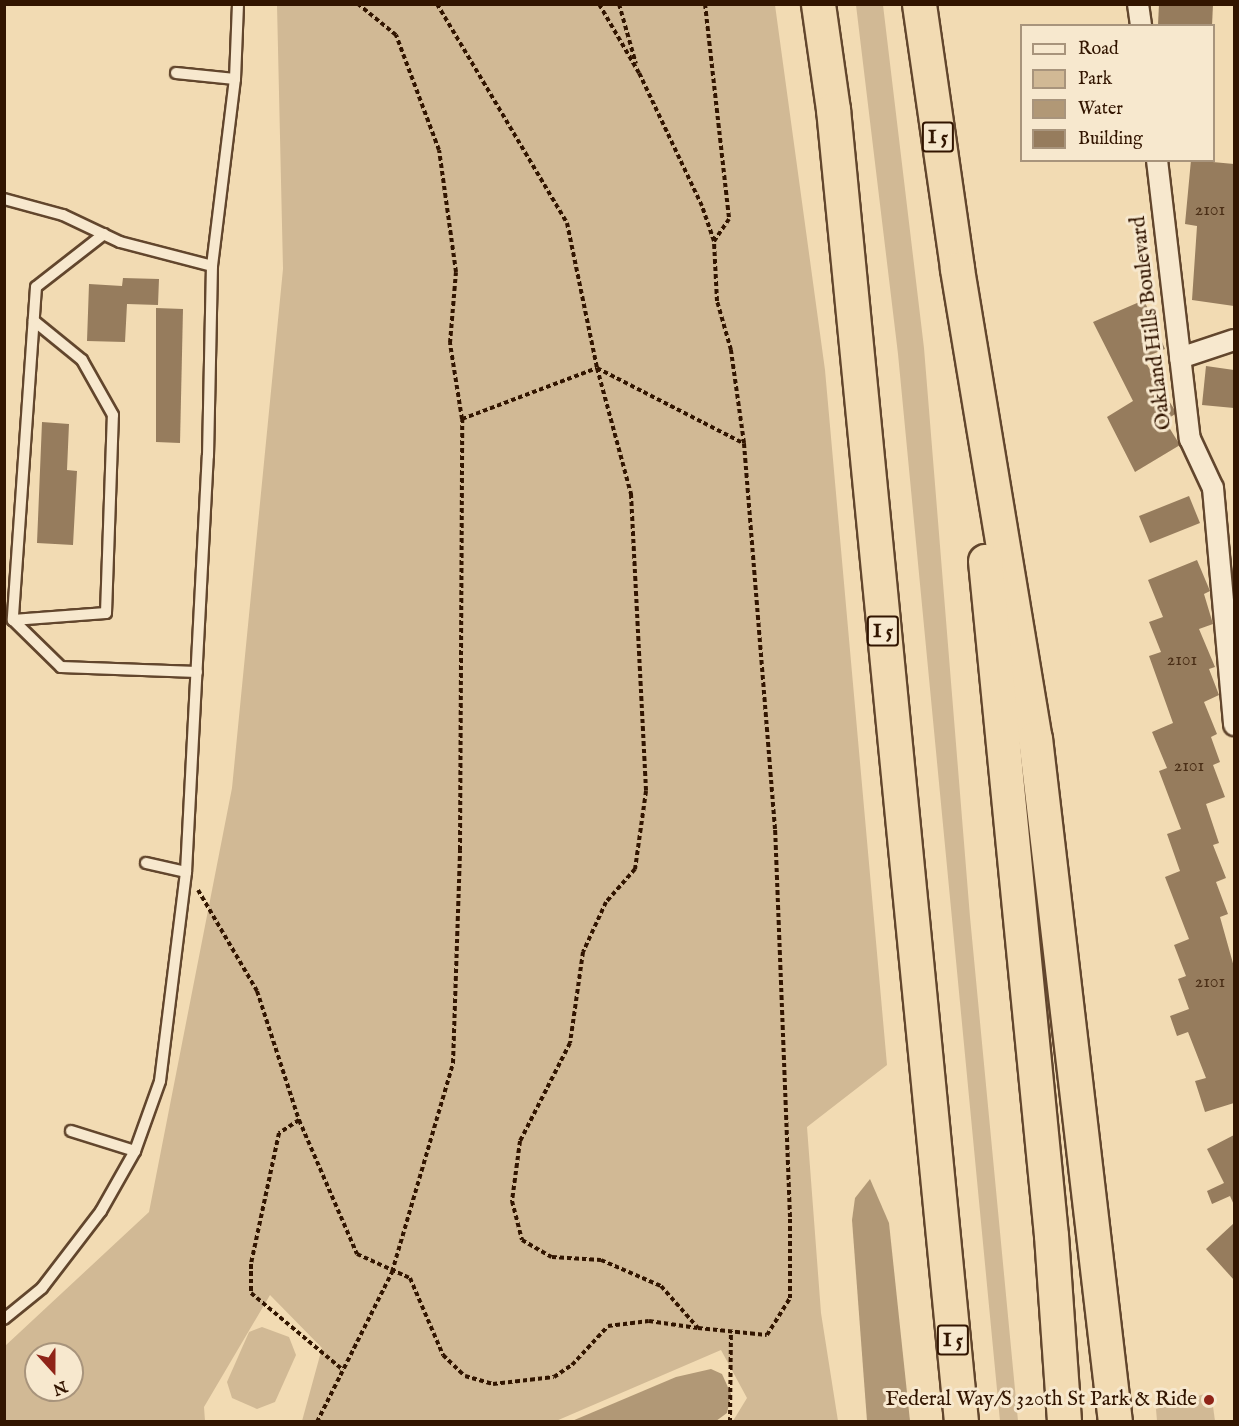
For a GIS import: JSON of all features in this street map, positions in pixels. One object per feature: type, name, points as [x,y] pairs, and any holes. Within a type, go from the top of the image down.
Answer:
[{"type":"highway","name":"I 5","points":[[818,4],[834,121],[961,1422]]},
{"type":"highway","name":"I 5","points":[[919,4],[957,269],[1051,1235],[1064,1422]]},
{"type":"highway","points":[[957,269],[1035,738],[1115,1422]]},
{"type":"highway","points":[[944,1259],[946,1422]]},
{"type":"street","points":[[1138,4],[1142,24]]},
{"type":"street","name":"Oakland Hills Boulevard","points":[[1157,162],[1190,439],[1213,488],[1234,725]]},
{"type":"street","points":[[1180,358],[1234,340]]},
{"type":"lane","points":[[4,1319],[42,1288],[101,1211],[135,1150],[160,1081],[186,872],[197,672],[212,266],[235,79],[238,4]]},
{"type":"lane","points":[[176,73],[235,79]]},
{"type":"lane","points":[[4,199],[63,215],[104,234],[212,266]]},
{"type":"lane","points":[[104,234],[36,287],[13,620],[61,667],[197,672]]},
{"type":"lane","points":[[13,620],[106,613],[113,415],[82,360],[34,321]]},
{"type":"lane","points":[[146,863],[186,872]]},
{"type":"lane","points":[[71,1131],[135,1150]]},
{"type":"path","points":[[317,1422],[392,1272],[453,1063],[460,850],[462,419],[450,343],[456,272],[439,150],[396,35],[358,4]]},
{"type":"path","points":[[437,4],[567,223],[597,368],[632,494],[646,790],[635,869],[606,902],[583,952],[570,1043],[520,1141],[512,1201],[522,1240],[552,1257],[601,1260],[660,1286],[698,1328]]},
{"type":"path","points":[[186,872],[256,991],[298,1120],[357,1254],[392,1272],[410,1278],[443,1355],[465,1376],[493,1384],[554,1377],[572,1365],[608,1326],[649,1321],[767,1335],[790,1298],[775,829],[744,443],[731,350],[717,301],[714,241],[702,206],[639,74],[599,4]]},
{"type":"path","points":[[619,4],[639,74]]},
{"type":"path","points":[[705,4],[729,219],[714,241]]},
{"type":"path","points":[[462,419],[597,368],[744,443]]},
{"type":"path","points":[[298,1120],[279,1133],[251,1264],[250,1293],[343,1370]]},
{"type":"path","points":[[730,1422],[731,1331]]},
{"type":"green space","points":[[277,5],[775,5],[825,370],[887,1065],[807,1127],[821,1313],[838,1421],[733,1421],[747,1398],[721,1350],[556,1421],[302,1421],[322,1348],[270,1295],[204,1407],[205,1421],[5,1421],[5,1346],[149,1212],[232,788],[283,269]]},
{"type":"green space","points":[[856,5],[883,5],[924,348],[970,917],[1018,1421],[1000,1421],[898,354]]},
{"type":"green space","points":[[262,1327],[289,1337],[296,1355],[275,1402],[257,1409],[232,1398],[227,1382],[249,1332]]},
{"type":"green space","points":[[1211,1392],[1215,1421],[1157,1421],[1156,1409]]},
{"type":"water","points":[[870,1179],[889,1223],[910,1421],[867,1421],[852,1220],[855,1198]]},
{"type":"water","points":[[711,1369],[722,1374],[731,1394],[727,1413],[716,1421],[572,1421],[676,1377]]},
{"type":"building","points":[[1159,4],[1213,4],[1212,24],[1158,24]]},
{"type":"building","points":[[1191,162],[1234,164],[1234,306],[1192,300],[1197,226],[1185,224]]},
{"type":"building","points":[[123,278],[159,279],[158,305],[127,304],[125,342],[87,341],[89,284],[122,286]]},
{"type":"building","points":[[1144,300],[1165,349],[1143,358],[1174,409],[1175,414],[1165,421],[1180,445],[1135,472],[1107,417],[1133,401],[1093,322]]},
{"type":"building","points":[[156,308],[183,309],[180,443],[156,442]]},
{"type":"building","points":[[1206,366],[1234,370],[1234,408],[1202,405]]},
{"type":"building","points":[[42,422],[69,424],[67,470],[77,471],[73,545],[37,543]]},
{"type":"building","points":[[1189,496],[1200,523],[1150,543],[1139,516]]},
{"type":"building","points":[[1197,560],[1210,591],[1204,594],[1213,624],[1199,629],[1215,667],[1209,669],[1219,695],[1204,702],[1217,734],[1211,737],[1220,762],[1213,765],[1225,797],[1206,804],[1219,843],[1213,845],[1226,878],[1216,882],[1228,914],[1220,917],[1234,967],[1234,1103],[1205,1112],[1195,1081],[1206,1078],[1188,1032],[1177,1036],[1170,1016],[1189,1009],[1178,979],[1186,976],[1174,945],[1189,939],[1165,877],[1180,871],[1167,834],[1181,829],[1159,771],[1167,768],[1152,732],[1173,723],[1149,656],[1161,652],[1149,622],[1163,617],[1148,580]]},
{"type":"building","points":[[1234,1135],[1234,1205],[1230,1196],[1212,1204],[1207,1191],[1224,1183],[1207,1149]]},
{"type":"building","points":[[1234,1223],[1234,1280],[1206,1249]]},
{"type":"place","name":"Federal Way/S 320th St Park & Ride","points":[[1209,1400]]}]
